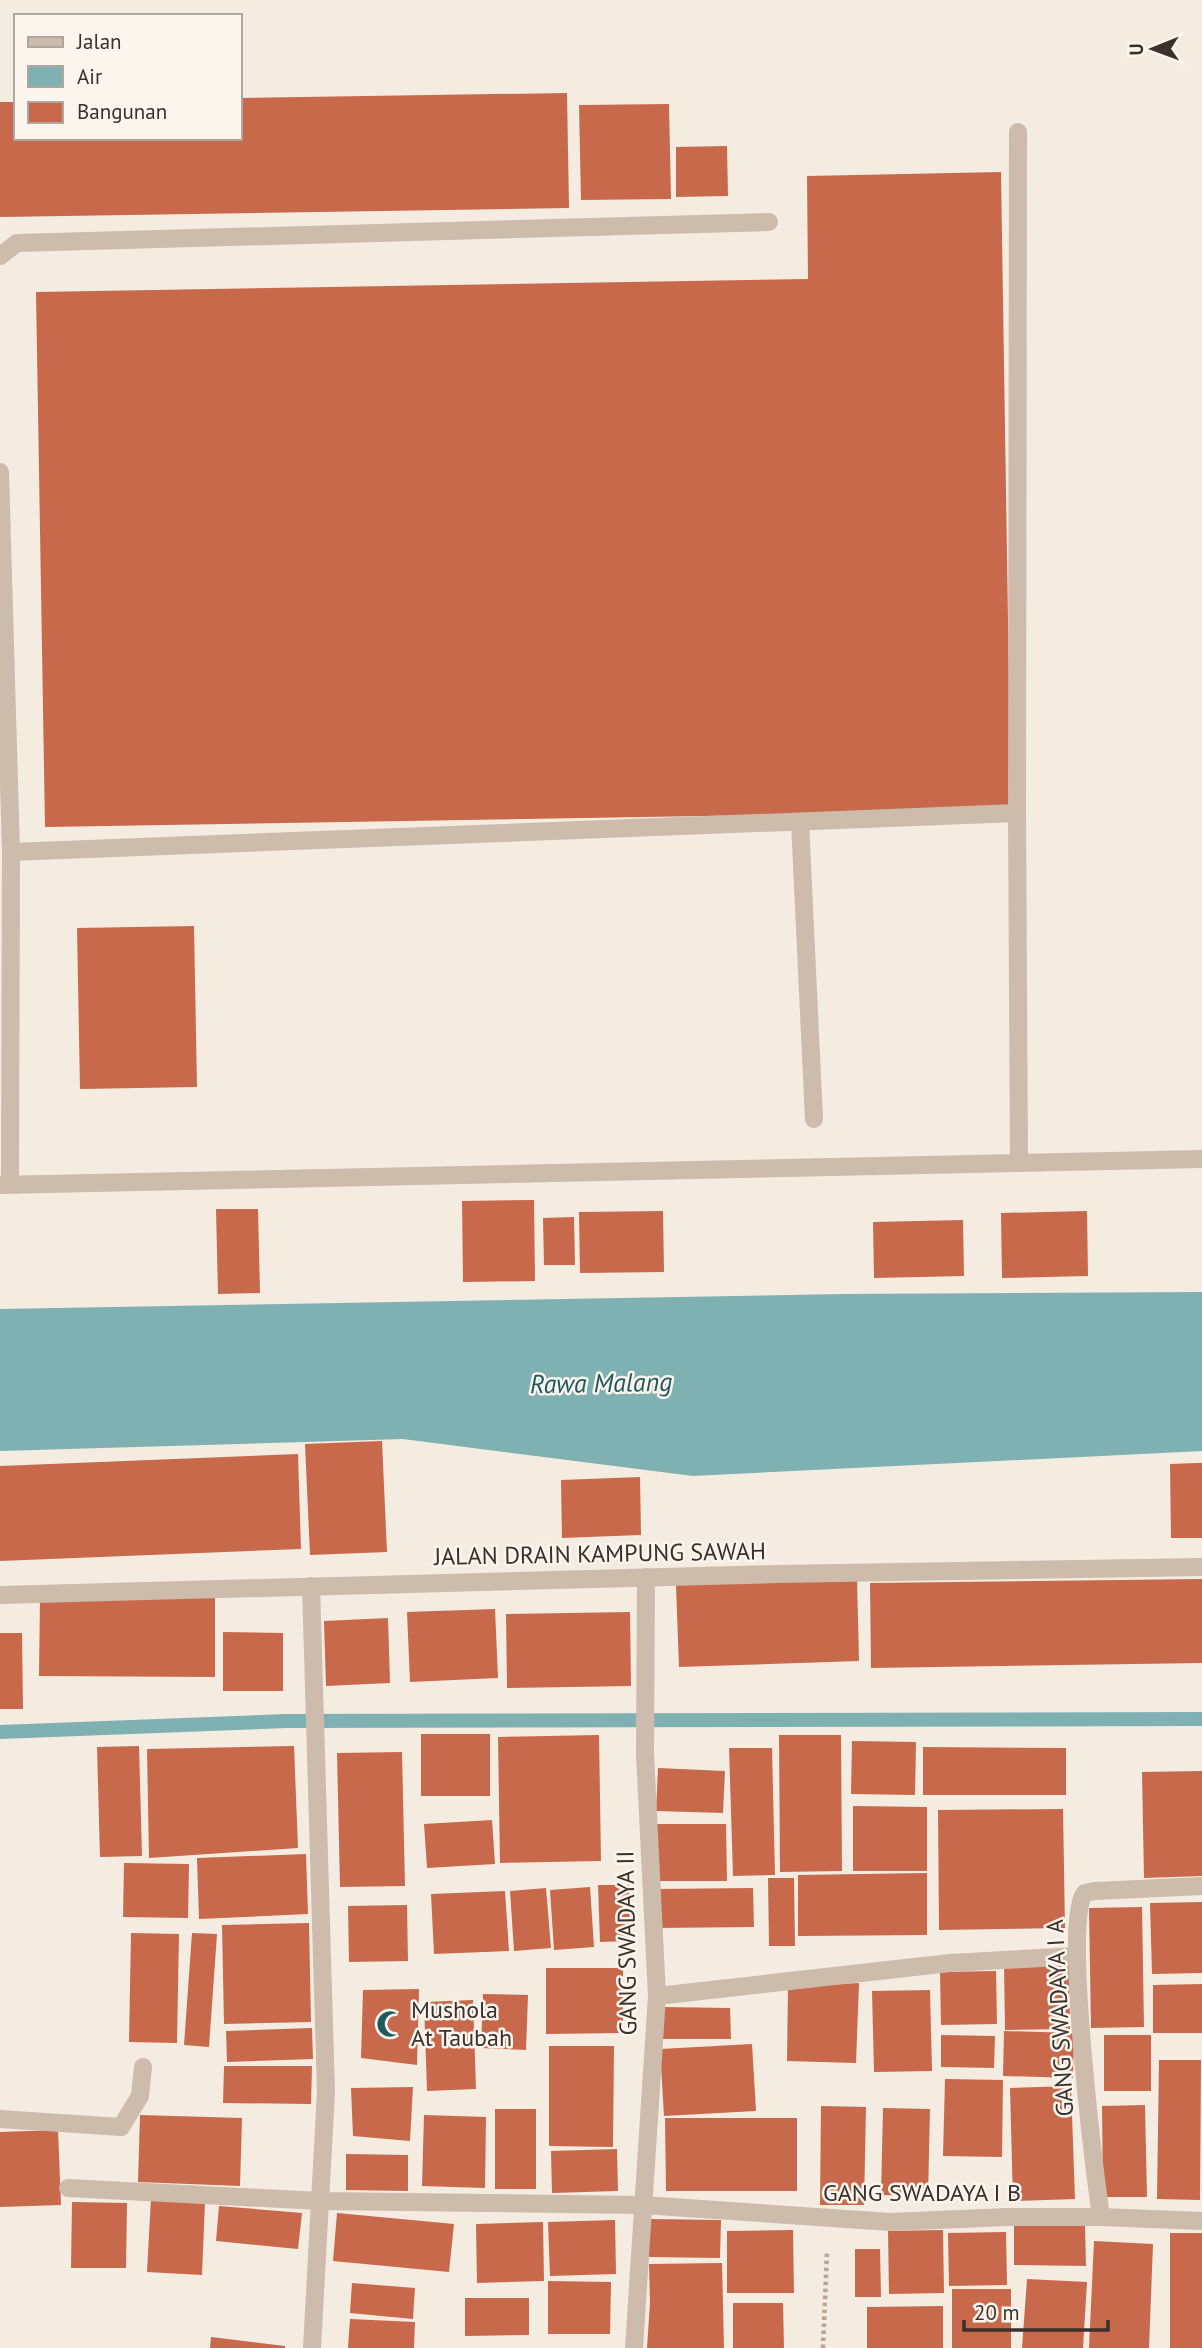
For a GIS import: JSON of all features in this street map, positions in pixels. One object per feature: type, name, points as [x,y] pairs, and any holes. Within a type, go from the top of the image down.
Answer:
[{"type":"street","points":[[1018,132],[1019,1163]]},
{"type":"street","points":[[0,256],[17,243],[769,222]]},
{"type":"street","points":[[0,472],[11,852],[5,1184],[1202,1159]]},
{"type":"street","points":[[11,852],[1017,813]]},
{"type":"street","points":[[800,822],[814,1119]]},
{"type":"street","name":"JALAN DRAIN KAMPUNG SAWAH","points":[[0,1595],[646,1577],[1202,1567]]},
{"type":"street","name":"GANG SWADAYA II","points":[[634,2348],[657,1996],[645,1754],[646,1577]]},
{"type":"street","points":[[311,1586],[326,2092],[313,2348]]},
{"type":"street","name":"GANG SWADAYA I A","points":[[1101,2217],[1087,2106],[1077,1956],[1080,1901],[1085,1893],[1202,1886]]},
{"type":"street","points":[[657,1996],[950,1963],[1077,1956]]},
{"type":"street","points":[[0,2119],[121,2127],[140,2096],[143,2067]]},
{"type":"street","name":"GANG SWADAYA I B","points":[[68,2188],[320,2201],[643,2205],[890,2222],[1007,2217],[1202,2221]]},
{"type":"path","points":[[823,2348],[828,2219]]},
{"type":"water","name":"Rawa Malang","points":[[1202,1292],[1202,1451],[693,1476],[403,1439],[0,1451],[0,1309],[843,1294]]},
{"type":"building","points":[[567,93],[569,208],[0,217],[0,102],[14,102],[14,140],[242,140],[242,98]]},
{"type":"building","points":[[669,104],[671,199],[581,200],[579,105]]},
{"type":"building","points":[[727,146],[728,196],[676,197],[676,147]]},
{"type":"building","points":[[1001,172],[1011,811],[45,827],[36,292],[808,279],[807,176]]},
{"type":"building","points":[[194,926],[197,1087],[80,1089],[77,928]]},
{"type":"building","points":[[534,1200],[535,1281],[463,1282],[462,1201]]},
{"type":"building","points":[[216,1209],[258,1209],[260,1293],[218,1294]]},
{"type":"building","points":[[663,1211],[664,1272],[580,1273],[579,1212]]},
{"type":"building","points":[[1087,1211],[1088,1276],[1002,1278],[1001,1213]]},
{"type":"building","points":[[574,1217],[575,1265],[544,1265],[543,1218]]},
{"type":"building","points":[[963,1220],[964,1276],[874,1278],[873,1222]]},
{"type":"building","points":[[382,1441],[387,1552],[310,1555],[305,1444]]},
{"type":"building","points":[[298,1454],[301,1549],[0,1561],[0,1466]]},
{"type":"building","points":[[1202,1463],[1202,1538],[1171,1538],[1170,1464]]},
{"type":"building","points":[[640,1477],[641,1535],[562,1538],[561,1480]]},
{"type":"building","points":[[857,1579],[859,1661],[679,1667],[676,1585]]},
{"type":"building","points":[[1202,1579],[1202,1663],[871,1668],[870,1583]]},
{"type":"building","points":[[40,1598],[215,1598],[215,1677],[39,1676]]},
{"type":"building","points":[[495,1609],[498,1678],[410,1682],[407,1612]]},
{"type":"building","points":[[630,1612],[631,1686],[507,1688],[506,1614]]},
{"type":"building","points":[[388,1618],[390,1683],[326,1686],[324,1621]]},
{"type":"building","points":[[223,1632],[283,1633],[283,1691],[223,1691]]},
{"type":"building","points":[[0,1633],[22,1633],[23,1709],[0,1709]]},
{"type":"building","points":[[421,1734],[490,1734],[490,1796],[421,1796]]},
{"type":"building","points":[[599,1735],[601,1861],[500,1863],[498,1737]]},
{"type":"building","points":[[779,1735],[841,1735],[842,1871],[780,1872]]},
{"type":"building","points":[[852,1741],[916,1742],[915,1795],[851,1794]]},
{"type":"building","points":[[139,1746],[142,1856],[100,1857],[97,1747]]},
{"type":"building","points":[[294,1746],[298,1848],[149,1858],[147,1749]]},
{"type":"building","points":[[923,1747],[1066,1748],[1066,1795],[923,1795]]},
{"type":"building","points":[[729,1748],[772,1748],[775,1875],[733,1876]]},
{"type":"building","points":[[402,1752],[405,1886],[340,1887],[337,1753]]},
{"type":"building","points":[[658,1768],[725,1771],[723,1813],[656,1811]]},
{"type":"building","points":[[1202,1771],[1202,1876],[1144,1878],[1142,1772]]},
{"type":"building","points":[[853,1806],[927,1807],[927,1871],[853,1871]]},
{"type":"building","points":[[1063,1809],[1065,1928],[939,1930],[938,1810]]},
{"type":"building","points":[[492,1820],[495,1864],[427,1868],[424,1824]]},
{"type":"building","points":[[653,1824],[726,1824],[727,1881],[652,1881]]},
{"type":"building","points":[[306,1854],[308,1914],[199,1919],[197,1858]]},
{"type":"building","points":[[124,1863],[189,1864],[188,1918],[123,1917]]},
{"type":"building","points":[[927,1873],[927,1935],[798,1936],[798,1875]]},
{"type":"building","points":[[768,1878],[794,1878],[795,1946],[769,1946]]},
{"type":"building","points":[[598,1885],[629,1885],[630,1941],[600,1942]]},
{"type":"building","points":[[590,1887],[594,1947],[554,1950],[550,1890]]},
{"type":"building","points":[[546,1888],[551,1948],[514,1951],[510,1891]]},
{"type":"building","points":[[753,1888],[754,1927],[656,1928],[656,1889]]},
{"type":"building","points":[[505,1891],[509,1951],[434,1954],[431,1894]]},
{"type":"building","points":[[1202,1902],[1202,1973],[1152,1974],[1150,1903]]},
{"type":"building","points":[[407,1905],[408,1961],[349,1962],[348,1906]]},
{"type":"building","points":[[1142,1907],[1144,2027],[1091,2028],[1089,1908]]},
{"type":"building","points":[[309,1923],[311,2022],[224,2024],[222,1925]]},
{"type":"building","points":[[131,1933],[179,1934],[177,2043],[129,2042]]},
{"type":"building","points":[[192,1933],[217,1934],[209,2047],[184,2045]]},
{"type":"building","points":[[1069,1960],[1070,2029],[1005,2030],[1004,1961]]},
{"type":"building","points":[[546,1968],[623,1968],[623,2033],[546,2034]]},
{"type":"building","points":[[996,1971],[997,2024],[941,2025],[940,1972]]},
{"type":"building","points":[[859,1983],[856,2063],[787,2061],[788,1987]]},
{"type":"building","points":[[1202,1984],[1202,2033],[1153,2033],[1153,1985]]},
{"type":"building","name":"Mushola At Taubah","points":[[419,1989],[417,2065],[361,2058],[363,1990]]},
{"type":"building","points":[[930,1990],[932,2071],[874,2072],[872,1991]]},
{"type":"building","points":[[483,1994],[528,1995],[526,2050],[481,2048]]},
{"type":"building","points":[[473,2000],[476,2089],[427,2091],[424,2002]]},
{"type":"building","points":[[662,2007],[730,2008],[731,2039],[661,2039]]},
{"type":"building","points":[[312,2028],[313,2059],[227,2062],[226,2031]]},
{"type":"building","points":[[1004,2031],[1074,2033],[1073,2078],[1003,2076]]},
{"type":"building","points":[[941,2035],[995,2036],[994,2068],[941,2067]]},
{"type":"building","points":[[1104,2035],[1151,2035],[1151,2091],[1104,2091]]},
{"type":"building","points":[[752,2044],[756,2111],[664,2116],[660,2049]]},
{"type":"building","points":[[549,2046],[614,2046],[613,2147],[549,2146]]},
{"type":"building","points":[[1159,2060],[1201,2060],[1200,2200],[1157,2199]]},
{"type":"building","points":[[224,2066],[312,2066],[311,2104],[223,2103]]},
{"type":"building","points":[[945,2079],[1003,2080],[1002,2157],[943,2156]]},
{"type":"building","points":[[1071,2086],[1075,2199],[1013,2201],[1010,2088]]},
{"type":"building","points":[[413,2087],[410,2141],[353,2136],[351,2088]]},
{"type":"building","points":[[1145,2105],[1147,2197],[1103,2197],[1102,2106]]},
{"type":"building","points":[[821,2106],[866,2107],[864,2205],[820,2205]]},
{"type":"building","points":[[883,2108],[930,2109],[928,2196],[881,2195]]},
{"type":"building","points":[[495,2109],[536,2109],[536,2189],[495,2189]]},
{"type":"building","points":[[140,2115],[242,2118],[240,2186],[138,2182]]},
{"type":"building","points":[[424,2115],[486,2117],[485,2188],[422,2186]]},
{"type":"building","points":[[665,2118],[797,2118],[797,2191],[666,2191]]},
{"type":"building","points":[[58,2130],[61,2205],[0,2207],[0,2132]]},
{"type":"building","points":[[617,2149],[618,2191],[552,2193],[551,2151]]},
{"type":"building","points":[[346,2154],[408,2155],[408,2191],[346,2190]]},
{"type":"building","points":[[151,2198],[205,2201],[202,2275],[147,2272]]},
{"type":"building","points":[[72,2202],[127,2203],[126,2268],[71,2268]]},
{"type":"building","points":[[219,2206],[302,2213],[298,2249],[216,2241]]},
{"type":"building","points":[[337,2213],[454,2224],[449,2272],[333,2261]]},
{"type":"building","points":[[649,2219],[721,2220],[720,2258],[649,2257]]},
{"type":"building","points":[[615,2220],[616,2274],[550,2276],[548,2222]]},
{"type":"building","points":[[543,2222],[544,2281],[477,2283],[476,2224]]},
{"type":"building","points":[[1085,2225],[1086,2266],[1014,2265],[1014,2226]]},
{"type":"building","points":[[793,2230],[794,2293],[727,2293],[727,2231]]},
{"type":"building","points":[[943,2230],[944,2293],[889,2294],[888,2231]]},
{"type":"building","points":[[1006,2232],[1007,2285],[949,2286],[948,2233]]},
{"type":"building","points":[[1170,2233],[1202,2233],[1202,2348],[1170,2348]]},
{"type":"building","points":[[1094,2241],[1153,2244],[1149,2348],[1089,2348]]},
{"type":"building","points":[[855,2249],[880,2249],[881,2297],[855,2297]]},
{"type":"building","points":[[722,2263],[724,2348],[647,2348],[649,2264]]},
{"type":"building","points":[[1027,2279],[1087,2282],[1083,2348],[1022,2348]]},
{"type":"building","points":[[548,2281],[611,2282],[610,2334],[548,2334]]},
{"type":"building","points":[[352,2283],[415,2288],[413,2319],[350,2313]]},
{"type":"building","points":[[952,2289],[1011,2289],[1011,2348],[952,2348]]},
{"type":"building","points":[[465,2298],[529,2298],[529,2335],[465,2336]]},
{"type":"building","points":[[733,2303],[783,2303],[784,2348],[733,2348]]},
{"type":"building","points":[[943,2306],[943,2348],[867,2348],[867,2307]]},
{"type":"building","points":[[350,2319],[415,2322],[414,2348],[348,2348]]},
{"type":"building","points":[[211,2337],[285,2346],[285,2348],[210,2348]]},
{"type":"waterway","points":[[0,1732],[286,1721],[1202,1719]]},
{"type":"place","name":"Mushola At Taubah","points":[[390,2024]]}]
